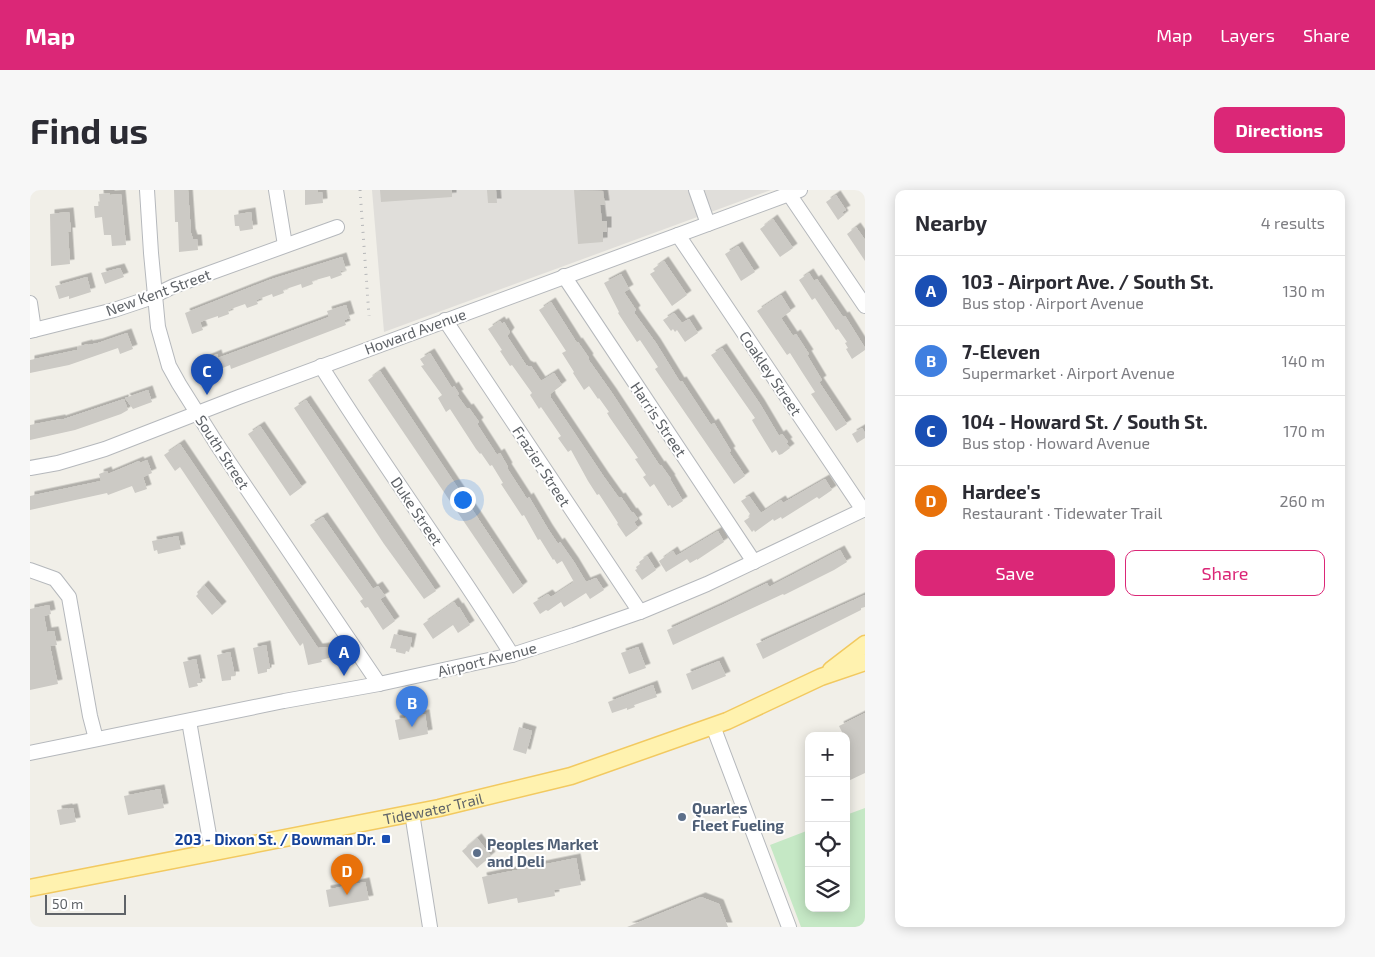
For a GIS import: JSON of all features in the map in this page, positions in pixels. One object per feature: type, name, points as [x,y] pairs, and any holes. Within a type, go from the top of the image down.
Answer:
[{"type":"main road","points":[[822,677],[865,644]]},
{"type":"main road","points":[[822,677],[865,662]]},
{"type":"main road","name":"Tidewater Trail","points":[[30,888],[412,813],[571,776],[727,722],[822,677]]},
{"type":"street","name":"South Street","points":[[148,190],[158,327],[164,351],[178,384],[379,684]]},
{"type":"street","points":[[276,190],[285,245]]},
{"type":"street","points":[[696,190],[708,224]]},
{"type":"street","points":[[794,192],[865,306]]},
{"type":"street","name":"Howard Avenue","points":[[30,468],[58,463],[105,449],[321,366],[794,192]]},
{"type":"street","name":"New Kent Street","points":[[32,331],[114,310],[338,226]]},
{"type":"street","name":"Coakley Street","points":[[678,235],[864,510]]},
{"type":"street","name":"Harris Street","points":[[564,276],[754,562]]},
{"type":"street","points":[[30,303],[32,331]]},
{"type":"street","name":"Frazier Street","points":[[445,320],[640,612]]},
{"type":"street","name":"Duke Street","points":[[321,366],[359,427],[454,565],[512,655]]},
{"type":"street","name":"Airport Avenue","points":[[30,753],[379,684],[512,655],[574,636],[640,612],[707,584],[864,510]]},
{"type":"street","points":[[30,570],[55,579],[70,597],[90,716],[96,739]]},
{"type":"street","points":[[189,721],[212,852]]},
{"type":"street","points":[[714,726],[789,927]]},
{"type":"street","points":[[412,813],[430,927]]},
{"type":"shaded area","points":[[372,190],[771,190],[384,332]]},
{"type":"green space","points":[[865,808],[865,927],[801,927],[770,845],[805,832],[805,912],[850,912],[850,814]]},
{"type":"building","points":[[174,190],[188,190],[191,233],[193,239],[197,239],[198,250],[179,252],[178,222],[175,222]]},
{"type":"building","points":[[305,190],[318,190],[318,193],[322,192],[323,203],[305,205]]},
{"type":"building","points":[[380,190],[452,190],[452,197],[381,202]]},
{"type":"building","points":[[487,190],[496,190],[497,203],[488,203]]},
{"type":"building","points":[[574,190],[603,191],[605,205],[600,205],[602,221],[607,221],[607,232],[603,232],[603,242],[578,244]]},
{"type":"building","points":[[110,193],[110,195],[121,194],[126,245],[112,246],[111,235],[104,235],[102,217],[95,218],[94,206],[100,206],[99,194]]},
{"type":"building","points":[[836,195],[846,210],[842,212],[844,215],[838,220],[826,202]]},
{"type":"building","points":[[69,212],[71,232],[68,232],[70,264],[51,266],[50,214]]},
{"type":"building","points":[[251,212],[253,229],[240,231],[239,226],[235,226],[234,215]]},
{"type":"building","points":[[773,219],[793,248],[780,257],[760,229]]},
{"type":"building","points":[[856,227],[865,240],[865,261],[847,234]]},
{"type":"building","points":[[738,246],[755,272],[741,281],[725,254]]},
{"type":"building","points":[[342,257],[346,270],[340,271],[342,275],[331,279],[330,276],[312,281],[313,284],[302,288],[301,284],[283,290],[284,293],[273,297],[272,294],[256,300],[258,304],[247,308],[245,304],[228,310],[229,314],[200,322],[203,330],[192,334],[185,313],[269,280]]},
{"type":"building","points":[[664,261],[687,295],[672,306],[650,274],[655,271],[653,269]]},
{"type":"building","points":[[120,268],[124,277],[105,284],[101,273]]},
{"type":"building","points":[[809,273],[814,281],[817,279],[843,317],[845,316],[865,348],[865,350],[852,359],[846,349],[848,348],[845,343],[847,342],[838,329],[836,330],[815,298],[812,300],[799,280]]},
{"type":"building","points":[[621,274],[629,289],[624,292],[636,310],[635,314],[711,425],[714,423],[731,451],[729,452],[745,476],[734,484],[655,369],[658,367],[640,340],[637,342],[618,313],[604,283]]},
{"type":"building","points":[[87,277],[91,292],[69,299],[69,296],[59,299],[55,286]]},
{"type":"building","points":[[781,295],[791,311],[781,318],[793,336],[796,334],[809,354],[807,355],[822,380],[819,382],[847,424],[836,431],[811,394],[815,392],[790,353],[787,355],[757,311]]},
{"type":"building","points":[[551,302],[660,466],[671,479],[683,501],[672,508],[670,505],[668,506],[654,484],[650,487],[643,477],[646,475],[635,459],[638,458],[610,418],[607,413],[609,412],[599,398],[589,386],[584,390],[573,373],[562,353],[566,351],[539,310]]},
{"type":"building","points":[[346,305],[350,318],[344,320],[346,325],[231,369],[230,365],[208,374],[203,360],[217,354],[218,358],[329,317],[327,311]]},
{"type":"building","points":[[674,313],[682,323],[689,319],[698,333],[685,342],[677,330],[675,332],[673,329],[671,331],[663,320]]},
{"type":"building","points":[[500,321],[502,324],[504,322],[510,332],[507,336],[526,365],[531,366],[541,381],[554,373],[562,385],[550,394],[551,398],[619,498],[621,497],[638,519],[634,522],[638,528],[626,537],[599,494],[597,495],[588,481],[571,450],[568,452],[558,438],[561,436],[541,407],[539,409],[530,395],[532,393],[500,351],[502,350],[488,329]]},
{"type":"building","points":[[127,333],[133,349],[120,354],[118,348],[69,365],[30,373],[30,360],[77,350],[77,347],[98,343]]},
{"type":"building","points":[[722,348],[779,436],[782,434],[788,442],[786,443],[790,448],[782,454],[779,455],[776,450],[772,453],[752,420],[755,418],[711,355]]},
{"type":"building","points":[[430,353],[452,388],[454,386],[459,394],[457,395],[479,422],[477,424],[497,455],[500,453],[507,468],[527,499],[529,497],[558,544],[560,542],[586,582],[596,578],[604,590],[590,599],[586,593],[564,607],[561,602],[540,614],[533,603],[548,594],[551,597],[574,582],[562,561],[557,564],[540,539],[538,540],[524,515],[522,516],[501,484],[503,483],[492,465],[490,466],[476,449],[450,409],[446,412],[438,398],[442,395],[421,366],[424,365],[420,359]]},
{"type":"building","points":[[380,371],[523,586],[513,594],[368,380]]},
{"type":"building","points":[[148,390],[152,402],[133,409],[125,398]]},
{"type":"building","points":[[124,399],[128,410],[121,414],[75,430],[30,440],[30,425],[61,420]]},
{"type":"building","points":[[306,400],[436,591],[424,599],[384,544],[294,408]]},
{"type":"building","points":[[260,426],[302,487],[290,496],[248,434]]},
{"type":"building","points":[[862,428],[865,438],[857,443],[852,434]]},
{"type":"building","points":[[180,444],[318,648],[327,647],[329,658],[321,660],[322,662],[308,665],[303,643],[300,646],[180,467],[175,471],[164,455]]},
{"type":"building","points":[[147,460],[152,473],[143,477],[147,489],[135,493],[132,486],[108,495],[107,493],[30,510],[30,496],[101,481],[99,474],[107,471],[108,474],[139,461],[140,463]]},
{"type":"building","points":[[825,479],[832,490],[782,519],[781,517],[774,521],[773,519],[755,532],[754,530],[752,532],[744,521],[750,517],[750,514],[741,501],[749,496],[761,513],[781,500],[783,503]]},
{"type":"building","points":[[323,517],[373,589],[378,586],[385,596],[380,599],[395,621],[383,630],[368,607],[365,608],[360,601],[363,599],[310,525]]},
{"type":"building","points":[[718,531],[724,542],[697,560],[690,563],[687,559],[666,572],[659,561],[673,551],[676,556]]},
{"type":"building","points":[[178,536],[181,549],[158,554],[157,550],[154,551],[152,541]]},
{"type":"building","points":[[840,550],[847,562],[834,570],[784,595],[673,645],[667,630],[767,583],[769,587]]},
{"type":"building","points":[[647,556],[656,570],[642,580],[635,570],[640,564],[639,562]]},
{"type":"building","points":[[204,585],[222,606],[212,615],[196,596],[197,592]]},
{"type":"building","points":[[865,595],[865,607],[861,608],[861,610],[763,659],[756,644]]},
{"type":"building","points":[[454,602],[470,625],[458,633],[453,625],[433,639],[423,624]]},
{"type":"building","points":[[49,605],[51,614],[44,616],[47,632],[54,631],[57,645],[50,646],[58,684],[30,690],[30,609]]},
{"type":"building","points":[[394,634],[412,638],[409,652],[406,651],[405,654],[390,648]]},
{"type":"building","points":[[266,645],[270,669],[267,669],[267,672],[258,674],[253,648]]},
{"type":"building","points":[[638,647],[646,668],[629,674],[621,653]]},
{"type":"building","points":[[230,652],[235,676],[231,676],[231,680],[222,681],[217,655]]},
{"type":"building","points":[[196,659],[201,683],[197,683],[198,686],[189,688],[183,662]]},
{"type":"building","points":[[719,661],[726,676],[692,690],[686,674]]},
{"type":"building","points":[[653,685],[657,697],[634,705],[635,707],[627,710],[627,708],[612,713],[608,702]]},
{"type":"building","points":[[865,713],[865,773],[850,780],[850,732],[842,732],[839,726]]},
{"type":"building","points":[[425,714],[428,734],[399,740],[395,720]]},
{"type":"building","points":[[519,727],[532,731],[526,754],[513,750]]},
{"type":"building","points":[[160,789],[164,808],[128,815],[124,796]]},
{"type":"building","points":[[73,808],[76,822],[60,825],[57,810]]},
{"type":"building","name":"Peoples Market and Deli","points":[[477,838],[491,856],[477,868],[462,851]]},
{"type":"building","points":[[576,858],[581,885],[554,890],[555,896],[518,903],[517,898],[488,904],[482,877]]},
{"type":"building","points":[[365,882],[369,900],[329,907],[326,890]]},
{"type":"building","points":[[701,897],[719,904],[728,927],[627,927]]},
{"type":"railway","points":[[360,190],[369,316]]},
{"type":"place","name":"104 - Howard St. / South St.","points":[[207,395]]},
{"type":"place","name":"103 - Airport Ave. / South St.","points":[[344,676]]},
{"type":"place","name":"7-Eleven","points":[[412,727]]},
{"type":"place","name":"Quarles Fleet Fueling","points":[[682,817]]},
{"type":"place","name":"203 - Dixon St. / Bowman Dr.","points":[[386,839]]},
{"type":"place","name":"Peoples Market and Deli","points":[[477,853]]},
{"type":"place","name":"Hardee's","points":[[347,895]]}]
